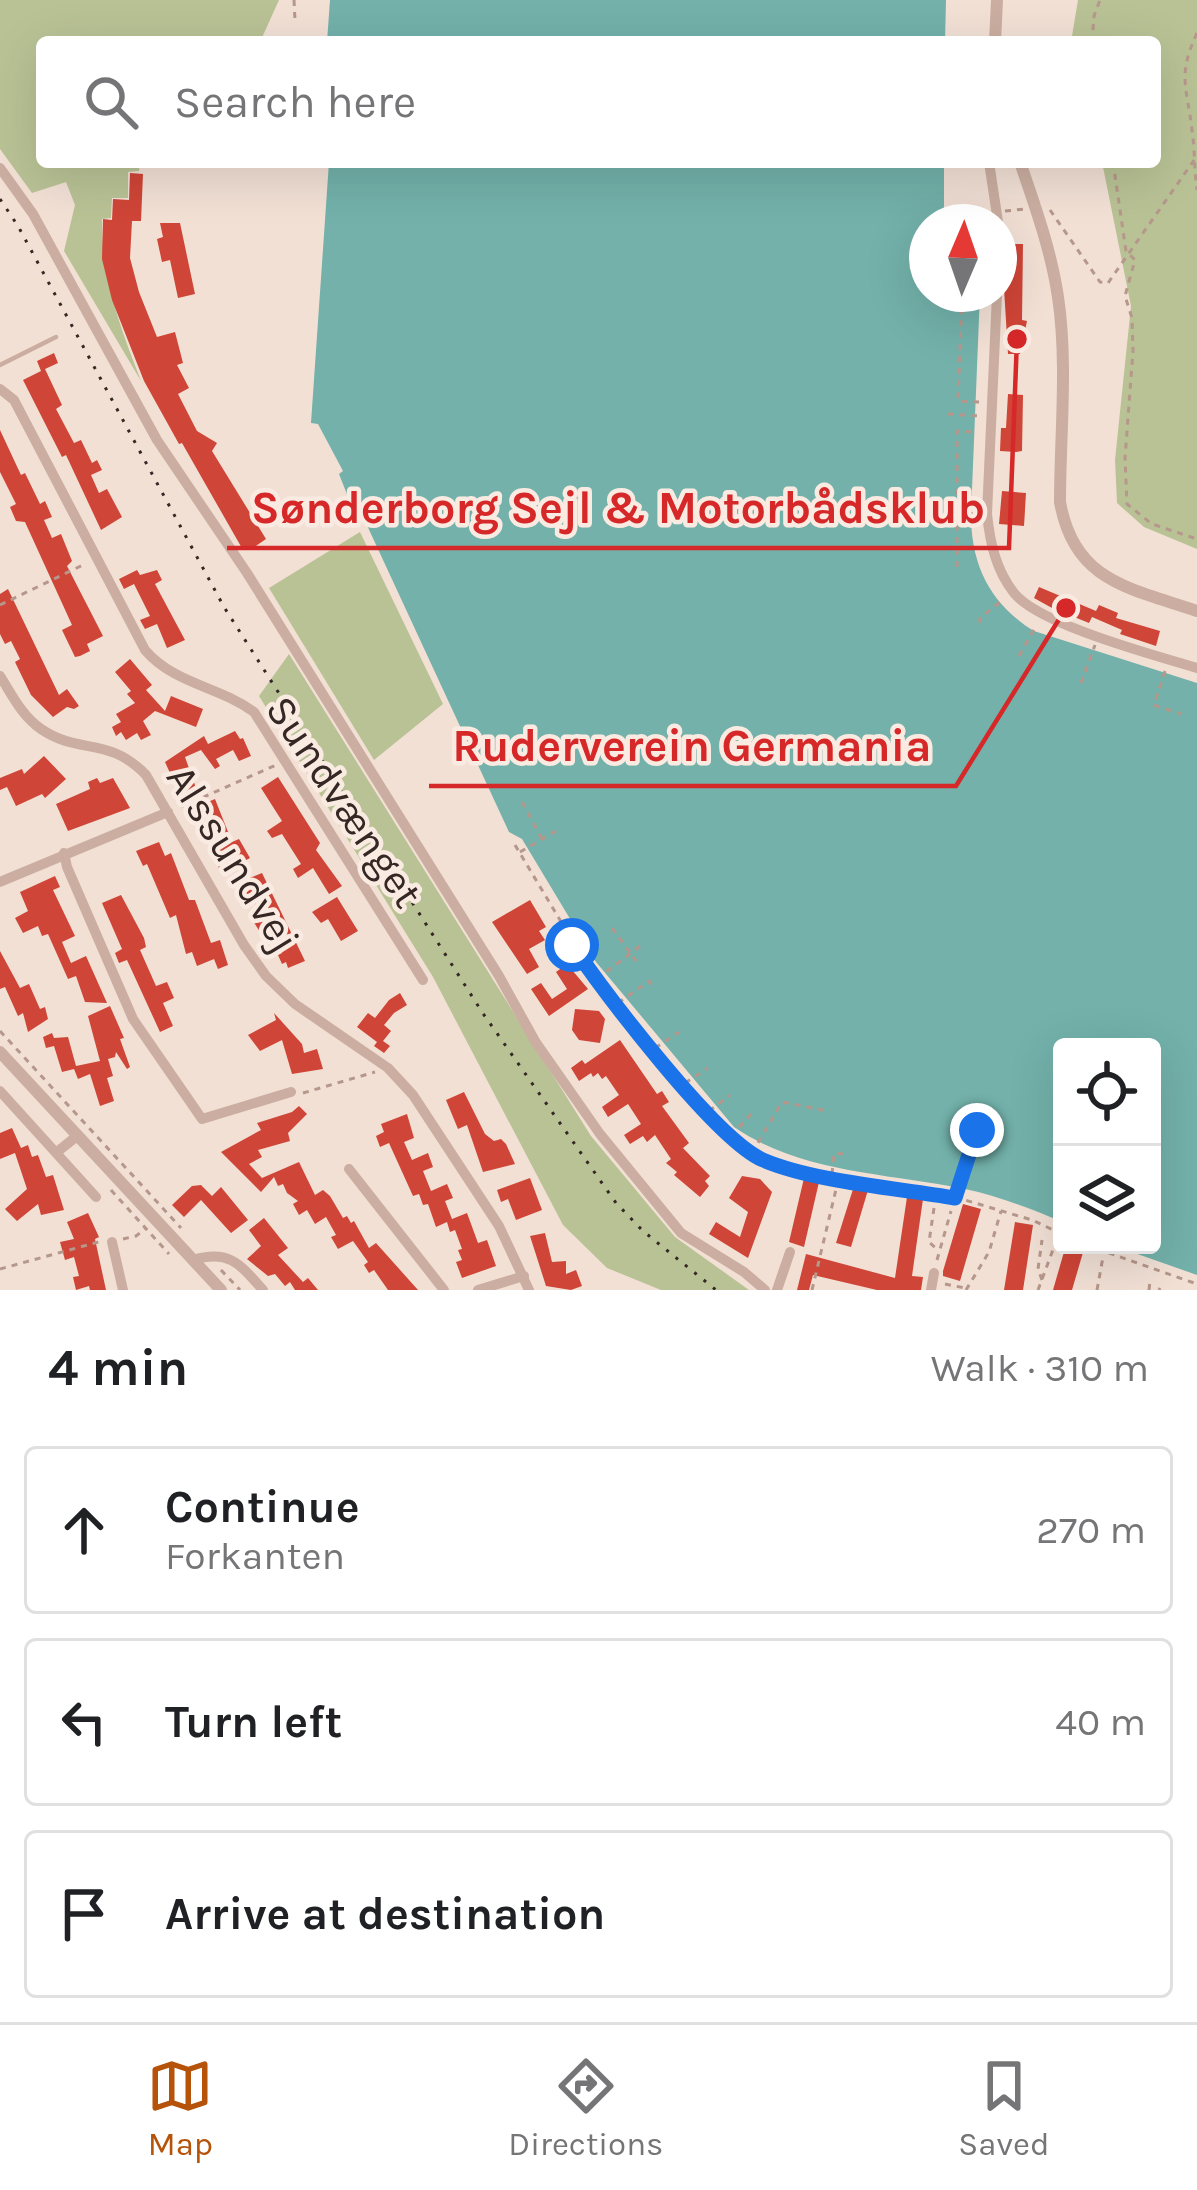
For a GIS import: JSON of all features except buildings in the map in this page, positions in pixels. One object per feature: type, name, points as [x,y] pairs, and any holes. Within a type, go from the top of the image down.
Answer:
[{"type":"street","points":[[995,36],[997,0]]},
{"type":"street","points":[[0,168],[33,214],[158,440],[248,574],[535,1041],[600,1134],[681,1233],[765,1290]]},
{"type":"street","points":[[990,168],[996,204]]},
{"type":"street","points":[[1022,168],[1051,258],[1062,333],[1060,502],[1064,525],[1074,548],[1110,581],[1197,611]]},
{"type":"street","points":[[996,312],[987,514],[998,567],[1025,604],[1065,624],[1197,668]]},
{"type":"street","name":"Sundvænget","points":[[0,388],[14,400],[145,650],[158,666],[178,678],[221,692],[254,712],[423,980]]},
{"type":"street","name":"Alssundvej","points":[[0,676],[22,713],[42,730],[66,741],[110,748],[129,757],[146,775],[266,976],[295,1004],[388,1068],[413,1095],[499,1226],[529,1290]]},
{"type":"street","points":[[0,882],[168,812]]},
{"type":"street","points":[[64,853],[133,1019],[202,1119],[291,1092]]},
{"type":"street","points":[[0,1052],[154,1217],[200,1258],[221,1290]]},
{"type":"street","points":[[0,1090],[96,1197]]},
{"type":"street","points":[[57,1152],[77,1136]]},
{"type":"street","points":[[349,1169],[444,1290]]},
{"type":"street","points":[[112,1242],[123,1290]]},
{"type":"street","points":[[778,1290],[790,1252]]},
{"type":"street","points":[[200,1258],[220,1254],[236,1259],[263,1290]]},
{"type":"street","points":[[478,1290],[524,1276]]},
{"type":"lane","points":[[0,365],[56,337]]},
{"type":"path","points":[[294,0],[295,20]]},
{"type":"path","points":[[1092,36],[1100,0]]},
{"type":"path","points":[[1197,33],[1183,89],[1192,125],[1197,190]]},
{"type":"path","points":[[1017,212],[1046,206],[1065,226],[1100,282],[1108,283],[1195,159]]},
{"type":"path","points":[[1114,168],[1128,254],[1135,260],[1125,296],[1132,318],[1126,504],[1152,524],[1197,538]]},
{"type":"path","points":[[961,312],[958,401],[992,403]]},
{"type":"path","points":[[947,414],[977,415]]},
{"type":"path","points":[[957,567],[957,431],[991,432]]},
{"type":"path","points":[[955,513],[987,514]]},
{"type":"path","points":[[0,605],[97,558]]},
{"type":"path","points":[[980,623],[1000,602]]},
{"type":"path","points":[[1019,656],[1034,631]]},
{"type":"path","points":[[1081,682],[1093,650]]},
{"type":"path","points":[[1165,672],[1154,705],[1181,714]]},
{"type":"path","points":[[168,812],[286,760]]},
{"type":"path","points":[[521,802],[542,839]]},
{"type":"path","points":[[519,853],[556,832]]},
{"type":"path","points":[[515,845],[596,980],[707,1112],[752,1154],[789,1169],[955,1198],[1053,1231]]},
{"type":"path","points":[[612,928],[636,961]]},
{"type":"path","points":[[596,980],[640,946]]},
{"type":"path","points":[[616,1004],[649,980]]},
{"type":"path","points":[[0,1031],[191,1239]]},
{"type":"path","points":[[654,1049],[679,1032]]},
{"type":"path","points":[[684,1084],[708,1068]]},
{"type":"path","points":[[291,1092],[368,1074]]},
{"type":"path","points":[[707,1112],[730,1095]]},
{"type":"path","points":[[752,1154],[782,1102],[828,1111]]},
{"type":"path","points":[[730,1137],[751,1114]]},
{"type":"path","points":[[955,1198],[977,1130]]},
{"type":"path","points":[[831,1176],[834,1153],[843,1154]]},
{"type":"path","points":[[812,1290],[839,1178]]},
{"type":"path","points":[[934,1208],[929,1242],[940,1252]]},
{"type":"path","points":[[951,1211],[932,1282],[967,1289],[989,1252],[1001,1211]]},
{"type":"path","points":[[0,1269],[136,1236],[154,1217]]},
{"type":"path","points":[[1042,1240],[1038,1269],[1043,1282]]},
{"type":"path","points":[[1038,1290],[1053,1250]]},
{"type":"path","points":[[1096,1290],[1104,1254]]},
{"type":"path","points":[[1107,1254],[1197,1284]]},
{"type":"path","points":[[200,1258],[240,1290]]},
{"type":"path","points":[[1149,1290],[1150,1282]]},
{"type":"green space","points":[[0,0],[279,0],[263,36],[36,36],[36,168],[139,168],[128,172],[128,198],[112,198],[111,218],[102,219],[108,282],[141,381],[64,251],[75,205],[66,182],[32,193],[0,149]]},
{"type":"green space","points":[[1078,0],[1197,0],[1197,549],[1144,527],[1117,503],[1115,460],[1131,306],[1103,168],[1161,168],[1161,36],[1072,36]]},
{"type":"green space","points":[[360,532],[443,704],[374,760],[269,588]]},
{"type":"green space","points":[[289,654],[591,1136],[675,1237],[749,1290],[661,1290],[607,1268],[563,1225],[433,977],[259,696]]},
{"type":"water","points":[[330,0],[946,0],[945,36],[327,36]]},
{"type":"water","points":[[329,168],[944,168],[944,204],[909,204],[909,312],[979,312],[971,514],[975,550],[986,582],[1006,608],[1034,631],[1197,683],[1197,1275],[1138,1254],[1161,1254],[1161,1038],[1053,1038],[1053,1218],[977,1192],[816,1163],[734,1127],[596,962],[522,839],[509,832],[365,521],[352,507],[339,474],[343,471],[318,424],[311,423]]},
{"type":"railway","points":[[0,199],[224,607],[482,1012],[616,1203],[716,1290]]},
{"type":"place","name":"Sønderborg Sejl & Motorbådsklub","points":[[1017,339]]},
{"type":"place","name":"Ruderverein Germania","points":[[1066,608]]},
{"type":"route","points":[[572,945],[723,1131],[762,1159],[789,1169],[955,1198],[977,1130]]}]
